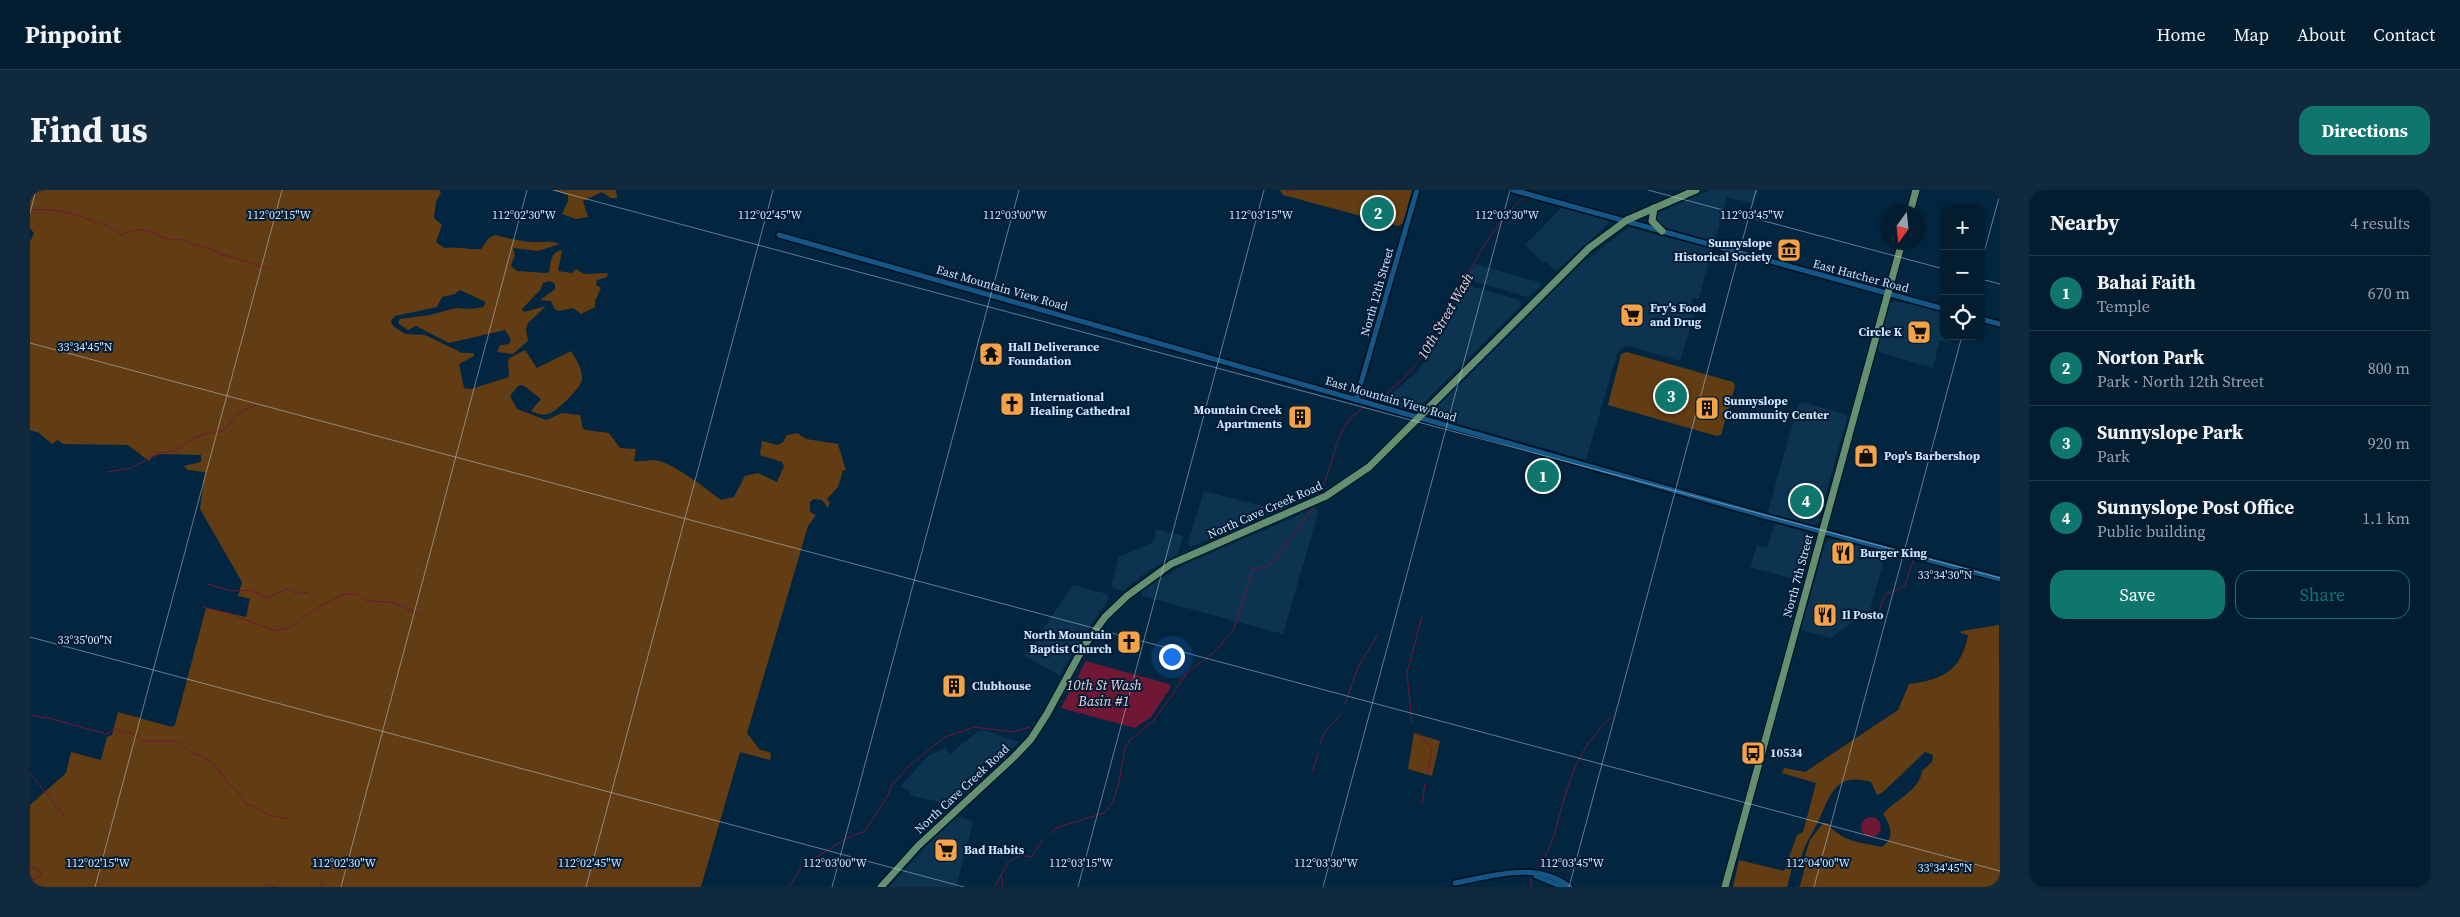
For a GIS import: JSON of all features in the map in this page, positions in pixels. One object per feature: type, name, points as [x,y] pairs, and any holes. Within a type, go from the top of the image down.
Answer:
[{"type":"main road","name":"North Cave Creek Road","points":[[881,887],[918,846],[1014,757],[1038,730],[1084,646],[1105,617],[1127,596],[1171,564],[1322,498],[1347,484],[1369,467],[1588,248],[1627,220],[1696,190]]},
{"type":"main road","points":[[1912,205],[1916,190]]},
{"type":"main road","points":[[1654,208],[1653,224],[1662,231]]},
{"type":"main road","name":"North 7th Street","points":[[1725,887],[1900,250]]},
{"type":"street","name":"North 12th Street","points":[[1356,400],[1417,190]]},
{"type":"street","name":"East Hatcher Road","points":[[1513,190],[1940,308]]},
{"type":"street","name":"East Mountain View Road","points":[[779,235],[1821,532],[2000,579]]},
{"type":"street","points":[[1985,320],[2000,324]]},
{"type":"street","points":[[1457,882],[1503,873],[1531,873],[1549,876],[1570,887]]},
{"type":"street","points":[[1531,873],[1563,887]]},
{"type":"shaded area","points":[[30,190],[439,190],[441,193],[436,201],[434,218],[442,225],[436,242],[444,248],[481,249],[489,238],[495,235],[527,242],[552,242],[560,244],[538,251],[513,248],[515,255],[511,266],[517,271],[546,273],[549,272],[553,255],[562,250],[558,271],[572,273],[576,269],[584,274],[608,273],[607,277],[597,280],[596,285],[601,288],[595,301],[595,307],[581,314],[573,308],[558,311],[554,308],[551,301],[540,300],[555,289],[555,284],[550,281],[543,283],[540,290],[522,309],[524,312],[546,306],[528,323],[526,329],[528,341],[513,354],[497,352],[500,345],[509,344],[511,339],[505,330],[449,343],[416,326],[408,330],[398,323],[400,319],[430,315],[456,308],[471,309],[483,307],[486,302],[460,290],[455,294],[442,297],[437,307],[395,316],[391,321],[393,326],[405,334],[425,335],[462,353],[474,353],[474,356],[459,364],[464,388],[471,389],[509,377],[508,359],[525,350],[537,368],[571,351],[580,368],[582,379],[569,398],[550,413],[538,414],[531,411],[541,399],[523,385],[518,386],[510,396],[517,409],[546,420],[562,413],[580,415],[583,429],[609,433],[620,448],[636,449],[634,461],[654,460],[671,466],[721,500],[734,497],[745,476],[758,473],[777,482],[784,466],[782,462],[760,455],[762,441],[778,445],[783,442],[787,435],[797,433],[806,439],[838,444],[846,471],[843,470],[838,487],[827,499],[830,503],[828,508],[822,500],[814,499],[810,502],[810,512],[816,515],[808,526],[747,733],[759,749],[771,753],[770,760],[740,752],[701,887],[30,887],[30,805],[66,773],[71,752],[101,760],[107,737],[112,735],[118,712],[172,727],[175,725],[206,608],[246,617],[250,599],[238,596],[242,582],[200,509],[205,472],[188,470],[184,466],[201,462],[201,455],[161,454],[152,457],[149,461],[128,445],[63,444],[58,440],[52,444],[39,433],[30,430],[30,242],[34,233],[30,228]]},
{"type":"shaded area","points":[[553,190],[616,190],[617,198],[611,198],[602,192],[583,201],[588,217],[576,219],[562,214],[568,201],[568,195]]},
{"type":"shaded area","points":[[1280,190],[1412,190],[1403,223],[1398,226],[1283,195]]},
{"type":"shaded area","points":[[1709,190],[1758,190],[1754,204],[1727,197],[1715,242],[1658,226],[1655,217],[1658,213]]},
{"type":"shaded area","points":[[1562,207],[1606,219],[1609,223],[1556,271],[1546,261],[1543,263],[1525,245]]},
{"type":"shaded area","points":[[1629,227],[1712,249],[1699,298],[1693,298],[1690,309],[1695,312],[1680,361],[1629,346],[1621,348],[1617,354],[1586,460],[1434,417],[1434,410],[1582,263]]},
{"type":"shaded area","points":[[1475,264],[1538,282],[1542,285],[1528,297],[1466,279]]},
{"type":"shaded area","points":[[1464,284],[1519,300],[1522,305],[1415,411],[1381,403],[1418,371],[1447,326]]},
{"type":"shaded area","points":[[1896,301],[1940,311],[1940,340],[1933,368],[1879,352],[1878,349],[1890,303]]},
{"type":"shaded area","points":[[1627,352],[1733,382],[1735,386],[1721,435],[1717,436],[1608,405],[1621,354]]},
{"type":"shaded area","points":[[1802,402],[1845,414],[1847,418],[1818,522],[1814,526],[1770,514],[1768,511],[1798,405]]},
{"type":"shaded area","points":[[1204,491],[1266,507],[1269,513],[1190,547],[1188,543]]},
{"type":"shaded area","points":[[1315,508],[1318,510],[1318,513],[1283,634],[1142,596],[1143,590],[1185,564]]},
{"type":"shaded area","points":[[1775,523],[1811,533],[1814,536],[1801,581],[1750,567],[1757,545],[1767,548]]},
{"type":"shaded area","points":[[1156,529],[1183,536],[1178,554],[1145,573],[1123,591],[1111,587],[1119,555],[1122,556],[1153,542]]},
{"type":"shaded area","points":[[1831,538],[1886,553],[1870,610],[1831,638],[1801,630],[1825,543]]},
{"type":"shaded area","points":[[1073,585],[1107,594],[1109,599],[1076,646],[1060,676],[1025,656]]},
{"type":"shaded area","points":[[1999,625],[2000,887],[1797,887],[1800,886],[1806,863],[1803,862],[1810,840],[1823,823],[1827,823],[1845,838],[1858,842],[1882,847],[1889,840],[1890,827],[1883,814],[1917,784],[1922,771],[1932,762],[1933,755],[1925,752],[1883,792],[1877,795],[1871,782],[1848,780],[1840,784],[1829,797],[1801,857],[1794,860],[1787,887],[1733,887],[1739,860],[1784,871],[1797,835],[1803,832],[1816,783],[1782,773],[1784,768],[1805,772],[1898,710],[1909,684],[1932,680],[1949,672],[1961,657],[1965,647],[1968,635],[1960,633],[1962,631]]},
{"type":"shaded area","points":[[983,730],[1019,742],[952,805],[909,795],[910,790],[900,787],[927,757],[945,747],[950,754],[977,732]]},
{"type":"shaded area","points":[[1414,733],[1440,741],[1432,776],[1408,769]]},
{"type":"shaded area","points":[[960,817],[973,823],[956,887],[889,887],[927,845],[956,818]]},
{"type":"water","name":"10th St Wash Basin #1","points":[[1086,661],[1169,684],[1171,687],[1151,717],[1135,728],[1061,708]]},
{"type":"water","points":[[1867,817],[1875,817],[1881,823],[1881,831],[1875,837],[1867,837],[1861,831],[1861,823]]},
{"type":"waterway","points":[[1286,192],[1294,190]]},
{"type":"waterway","name":"10th Street Wash","points":[[1374,402],[1400,382],[1421,358],[1485,245],[1504,218],[1527,195]]},
{"type":"waterway","points":[[30,210],[51,210],[73,214],[95,222],[101,222],[122,235],[140,230],[174,240],[182,239],[221,255],[269,269]]},
{"type":"waterway","points":[[107,472],[132,468],[157,453],[174,451],[193,438],[211,432],[220,432],[227,428],[237,414],[256,405]]},
{"type":"waterway","name":"10th Street Wash","points":[[1317,497],[1326,479],[1336,445],[1344,428],[1358,412],[1368,405]]},
{"type":"waterway","name":"10th Street Wash","points":[[1050,834],[1056,828],[1104,813],[1113,802],[1119,783],[1125,748],[1129,741],[1154,720],[1188,672],[1213,653],[1233,631],[1253,569],[1266,567],[1273,562],[1314,506]]},
{"type":"waterway","points":[[1879,610],[1885,595],[1905,586],[1913,561]]},
{"type":"waterway","points":[[207,584],[232,591],[251,590],[266,598],[288,589],[297,594],[308,592]]},
{"type":"waterway","points":[[203,607],[228,613],[275,631],[291,627],[317,608],[344,594],[356,594],[367,601],[392,602],[421,615]]},
{"type":"waterway","points":[[1412,723],[1407,673],[1422,616]]},
{"type":"waterway","points":[[1345,704],[1359,665],[1377,636]]},
{"type":"waterway","name":"10th Street Wash","points":[[1178,681],[1187,673]]},
{"type":"waterway","points":[[1320,744],[1324,733],[1341,714]]},
{"type":"waterway","points":[[30,715],[107,734],[113,729],[130,733],[143,741],[177,741],[191,753],[202,756],[216,766],[228,783],[236,789],[246,805],[252,805],[268,815],[290,819]]},
{"type":"waterway","points":[[1538,867],[1551,845],[1566,791],[1577,764],[1592,739],[1613,716]]},
{"type":"waterway","points":[[789,887],[802,866],[847,838],[865,831],[888,795],[891,786],[911,764],[945,737],[974,727],[1013,732],[1030,727]]},
{"type":"waterway","points":[[1418,733],[1432,748],[1428,772]]},
{"type":"waterway","points":[[1312,773],[1318,754]]},
{"type":"waterway","points":[[30,773],[64,816]]},
{"type":"waterway","points":[[1422,803],[1425,783]]},
{"type":"waterway","name":"10th Street Wash","points":[[995,887],[1008,862],[1021,855],[1031,857],[1042,841]]},
{"type":"waterway","points":[[30,867],[37,869],[42,875],[32,880],[34,887]]},
{"type":"waterway","name":"10th Street Wash","points":[[1001,875],[1003,887]]},
{"type":"waterway","points":[[321,880],[324,887]]},
{"type":"waterway","points":[[1531,880],[1531,887]]},
{"type":"waterway","points":[[266,885],[276,887]]},
{"type":"place","name":"Norton Park","points":[[1378,213]]},
{"type":"place","name":"Sunnyslope Historical Society","points":[[1789,250]]},
{"type":"place","name":"Fry's Food and Drug","points":[[1632,315]]},
{"type":"place","name":"Circle K","points":[[1919,332]]},
{"type":"place","name":"Hall Deliverance Foundation","points":[[991,354]]},
{"type":"place","name":"Sunnyslope Park","points":[[1671,396]]},
{"type":"place","name":"International Healing Cathedral","points":[[1012,404]]},
{"type":"place","name":"Sunnyslope Community Center","points":[[1707,408]]},
{"type":"place","name":"Mountain Creek Apartments","points":[[1300,417]]},
{"type":"place","name":"Pop's Barbershop","points":[[1866,456]]},
{"type":"place","name":"Bahai Faith","points":[[1543,476]]},
{"type":"place","name":"Sunnyslope Post Office","points":[[1806,501]]},
{"type":"place","name":"Burger King","points":[[1843,553]]},
{"type":"place","name":"Il Posto","points":[[1825,615]]},
{"type":"place","name":"North Mountain Baptist Church","points":[[1129,642]]},
{"type":"place","name":"Clubhouse","points":[[954,686]]},
{"type":"place","name":"10534","points":[[1753,753]]},
{"type":"place","name":"Bad Habits","points":[[946,850]]}]
